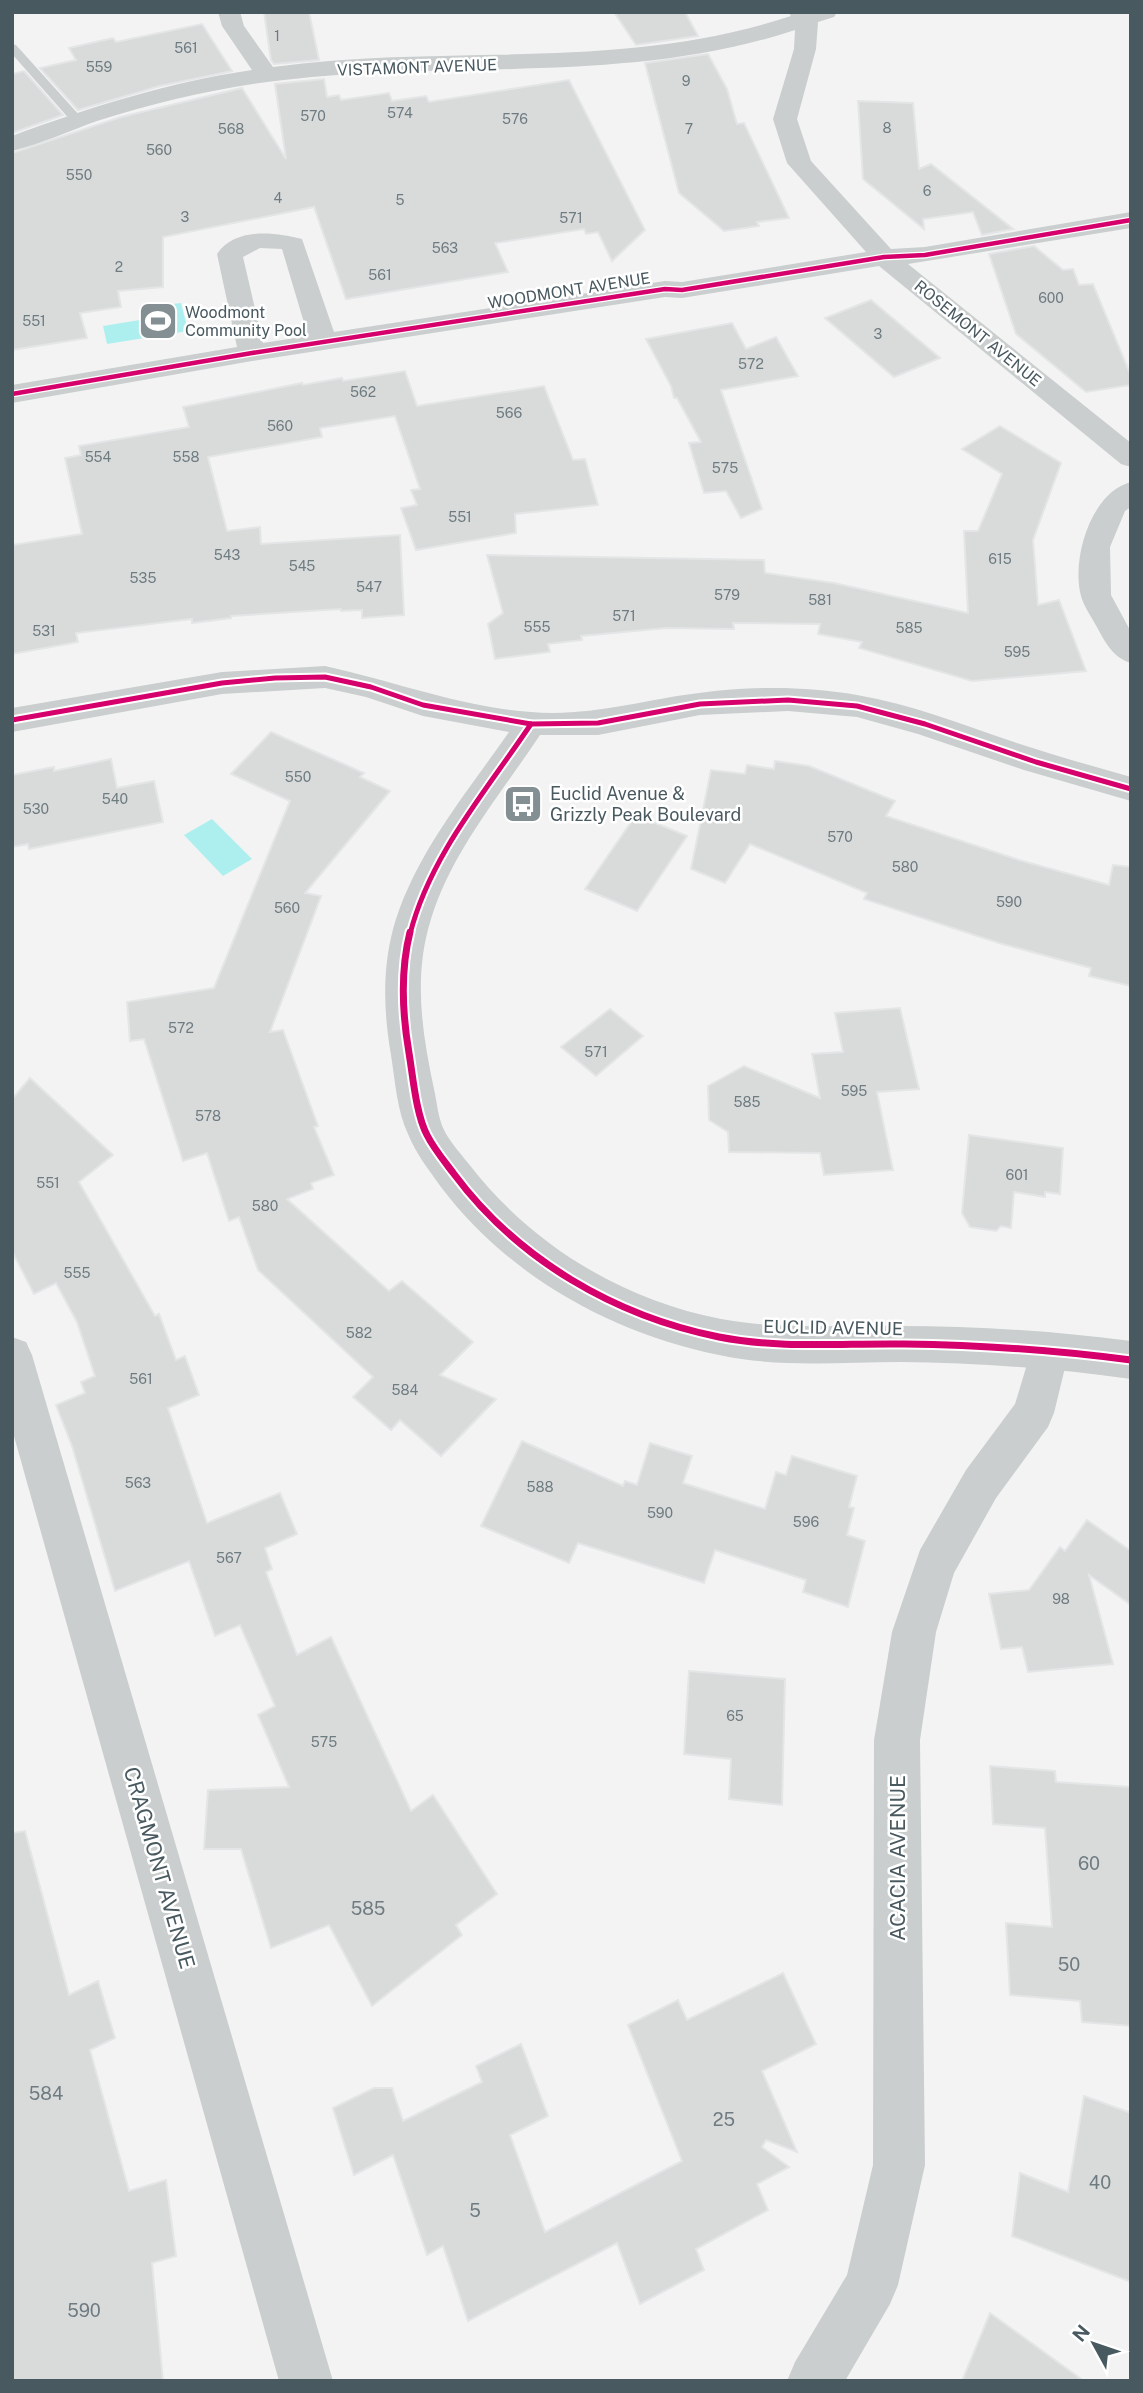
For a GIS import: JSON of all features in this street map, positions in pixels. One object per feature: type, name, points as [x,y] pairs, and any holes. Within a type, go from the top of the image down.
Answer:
[{"type":"street","points":[[229,12],[233,26],[267,75]]},
{"type":"street","name":"VISTAMONT AVENUE","points":[[12,144],[76,119],[190,89],[267,75],[324,69],[544,64],[612,58],[690,48],[811,15]]},
{"type":"street","name":"ROSEMONT AVENUE","points":[[811,15],[805,49],[785,119],[799,163],[884,257],[1131,457]]},
{"type":"street","name":"WOODMONT AVENUE","points":[[12,394],[251,353],[665,289],[682,290],[884,257],[925,255],[1131,220]]},
{"type":"street","points":[[251,353],[230,254],[248,242],[273,239],[293,244],[324,343]]},
{"type":"street","points":[[1131,491],[1113,506],[1095,547],[1096,595],[1117,636],[1131,652]]},
{"type":"street","points":[[12,720],[222,682],[325,677],[371,687],[423,705],[531,724],[598,723],[730,701],[788,700],[857,706],[925,724],[1036,762],[1131,789]]},
{"type":"street","name":"EUCLID AVENUE","points":[[531,724],[454,835],[421,899],[406,948],[401,1009],[425,1132],[460,1185],[509,1236],[573,1281],[618,1304],[717,1337],[778,1346],[904,1344],[1049,1351],[1131,1360]]},
{"type":"street","name":"ACACIA AVENUE","points":[[814,2381],[871,2284],[899,2165],[897,1740],[914,1632],[935,1565],[981,1484],[1033,1413],[1049,1351]]},
{"type":"street","name":"CRAGMONT AVENUE","points":[[12,1354],[306,2381]]},
{"type":"lane","points":[[12,47],[76,119]]},
{"type":"water","name":"Woodmont Community Pool","points":[[181,303],[188,331],[107,344],[103,326],[158,317],[157,306]]},
{"type":"water","points":[[212,819],[252,859],[223,876],[184,835]]},
{"type":"building","points":[[264,12],[309,12],[319,60],[274,64],[271,60]]},
{"type":"building","points":[[614,12],[685,12],[698,36],[636,45]]},
{"type":"building","points":[[202,24],[232,71],[160,86],[78,110],[40,68],[76,60],[69,48],[113,38],[116,42]]},
{"type":"building","points":[[708,54],[727,89],[737,124],[744,123],[789,218],[757,222],[759,226],[724,231],[679,193],[645,63]]},
{"type":"building","points":[[24,71],[63,115],[12,133],[12,74]]},
{"type":"building","points":[[324,79],[327,97],[339,95],[341,100],[389,93],[392,101],[426,96],[429,102],[569,80],[645,230],[612,261],[598,232],[586,234],[584,229],[495,243],[508,272],[346,299],[314,207],[163,237],[163,287],[118,291],[121,307],[80,313],[87,338],[12,350],[12,153],[121,117],[242,88],[286,159],[275,84]]},
{"type":"building","points":[[858,101],[913,103],[919,169],[931,164],[1013,229],[982,235],[973,212],[923,219],[924,229],[863,179]]},
{"type":"building","points":[[1034,246],[1063,270],[1073,269],[1079,285],[1093,284],[1131,376],[1131,385],[1086,392],[1016,334],[989,254]]},
{"type":"building","points":[[871,300],[940,358],[894,377],[825,318]]},
{"type":"building","points":[[732,323],[746,349],[776,337],[798,376],[721,390],[762,509],[741,518],[726,491],[704,493],[689,443],[701,442],[677,398],[674,398],[671,386],[646,339]]},
{"type":"building","points":[[405,371],[417,406],[544,386],[573,460],[585,459],[598,505],[515,514],[516,533],[416,550],[401,508],[417,505],[411,490],[420,489],[395,416],[320,428],[322,437],[208,457],[227,531],[260,527],[261,544],[400,535],[404,615],[362,618],[362,610],[341,609],[231,616],[192,623],[192,619],[76,633],[78,642],[12,654],[12,545],[82,534],[65,458],[81,455],[79,446],[189,427],[183,407],[302,383],[303,385],[342,378],[343,381]]},
{"type":"building","points":[[1000,426],[1061,463],[1033,540],[1038,605],[1059,600],[1086,671],[972,681],[859,648],[862,642],[818,634],[820,624],[733,623],[734,629],[667,628],[581,636],[582,640],[548,644],[550,652],[495,659],[488,624],[503,613],[487,555],[764,560],[765,573],[834,583],[968,613],[964,531],[978,531],[1002,474],[962,449]]},
{"type":"building","points":[[271,732],[364,773],[360,777],[390,791],[305,893],[321,896],[270,1032],[283,1030],[318,1126],[314,1127],[334,1175],[311,1183],[313,1189],[287,1199],[389,1291],[402,1281],[473,1342],[440,1375],[496,1399],[441,1456],[400,1420],[391,1430],[353,1397],[373,1377],[258,1270],[239,1217],[229,1221],[207,1153],[183,1161],[144,1039],[130,1041],[127,1002],[214,988],[290,801],[231,774]]},
{"type":"building","points":[[111,759],[117,788],[154,781],[163,822],[29,849],[28,844],[12,847],[12,775],[54,767],[54,771]]},
{"type":"building","points":[[775,761],[809,766],[895,801],[886,816],[1019,860],[1109,885],[1113,865],[1131,867],[1131,986],[1089,976],[1091,968],[999,943],[864,899],[867,893],[750,844],[725,883],[691,869],[711,770],[745,774],[747,765],[774,769]]},
{"type":"building","points":[[636,815],[687,836],[637,911],[585,889]]},
{"type":"building","points":[[900,1008],[919,1089],[877,1092],[893,1170],[824,1175],[820,1153],[729,1152],[728,1132],[709,1120],[708,1086],[744,1066],[820,1098],[812,1054],[843,1052],[835,1013]]},
{"type":"building","points":[[610,1009],[643,1036],[596,1076],[561,1047]]},
{"type":"building","points":[[30,1078],[113,1155],[79,1182],[155,1316],[159,1314],[176,1360],[185,1356],[199,1395],[168,1408],[207,1523],[280,1493],[297,1534],[265,1548],[272,1569],[266,1572],[297,1655],[331,1637],[411,1811],[433,1795],[497,1894],[456,1925],[462,1935],[372,2006],[329,1925],[271,1948],[241,1849],[204,1849],[208,1790],[289,1787],[258,1715],[275,1706],[240,1625],[215,1636],[189,1561],[115,1591],[72,1446],[56,1405],[85,1393],[81,1382],[95,1376],[77,1322],[56,1283],[34,1294],[12,1251],[12,1099]]},
{"type":"building","points":[[969,1135],[1063,1148],[1060,1194],[1045,1192],[1045,1197],[1014,1192],[1011,1228],[1001,1226],[996,1231],[970,1227],[962,1213]]},
{"type":"building","points":[[522,1441],[623,1486],[625,1481],[637,1485],[650,1443],[692,1456],[683,1483],[765,1509],[776,1472],[786,1475],[792,1456],[857,1476],[849,1507],[854,1508],[847,1535],[865,1541],[848,1607],[803,1592],[806,1580],[715,1550],[704,1583],[578,1543],[569,1563],[481,1526]]},
{"type":"building","points":[[1087,1520],[1131,1551],[1131,1605],[1089,1575],[1113,1664],[1028,1672],[1022,1647],[1001,1649],[989,1594],[1029,1590],[1060,1547],[1065,1551]]},
{"type":"building","points":[[689,1671],[785,1679],[782,1805],[729,1799],[731,1759],[684,1754]]},
{"type":"building","points":[[990,1766],[1055,1771],[1056,1782],[1131,1787],[1131,2026],[1082,2022],[1080,2001],[1010,1995],[1006,1923],[1052,1927],[1045,1828],[993,1824]]},
{"type":"building","points":[[25,1831],[69,1995],[98,1981],[115,2038],[90,2050],[129,2191],[166,2180],[176,2256],[152,2263],[163,2381],[12,2381],[12,1833]]},
{"type":"building","points":[[783,1973],[816,2044],[762,2071],[797,2152],[766,2140],[762,2147],[789,2167],[757,2184],[768,2210],[696,2249],[704,2270],[640,2304],[617,2243],[468,2321],[443,2246],[427,2255],[393,2155],[354,2175],[333,2108],[374,2088],[392,2088],[403,2121],[482,2082],[476,2066],[521,2044],[548,2116],[510,2135],[545,2232],[682,2161],[628,2025],[678,2000],[687,2020]]},
{"type":"building","points":[[1084,2096],[1131,2113],[1131,2282],[1012,2236],[1020,2173],[1068,2192]]},
{"type":"building","points":[[990,2313],[1084,2381],[962,2381]]},
{"type":"cycle path","points":[[12,394],[252,353],[665,289],[682,290],[884,257],[925,255],[1131,220]]},
{"type":"cycle path","points":[[12,720],[222,683],[275,678],[325,677],[371,687],[423,705],[531,724],[598,723],[700,704],[788,700],[857,706],[925,724],[1036,762],[1131,789]]},
{"type":"cycle path","points":[[531,724],[440,860],[414,919],[403,967],[404,1022],[424,1127],[432,1143],[470,1195],[498,1225],[564,1276],[601,1296],[639,1314],[719,1337],[811,1345],[989,1347],[1131,1360]]},
{"type":"place","name":"Woodmont Community Pool","points":[[158,321]]},
{"type":"place","name":"Euclid Avenue & Grizzly Peak Boulevard","points":[[523,804]]}]
